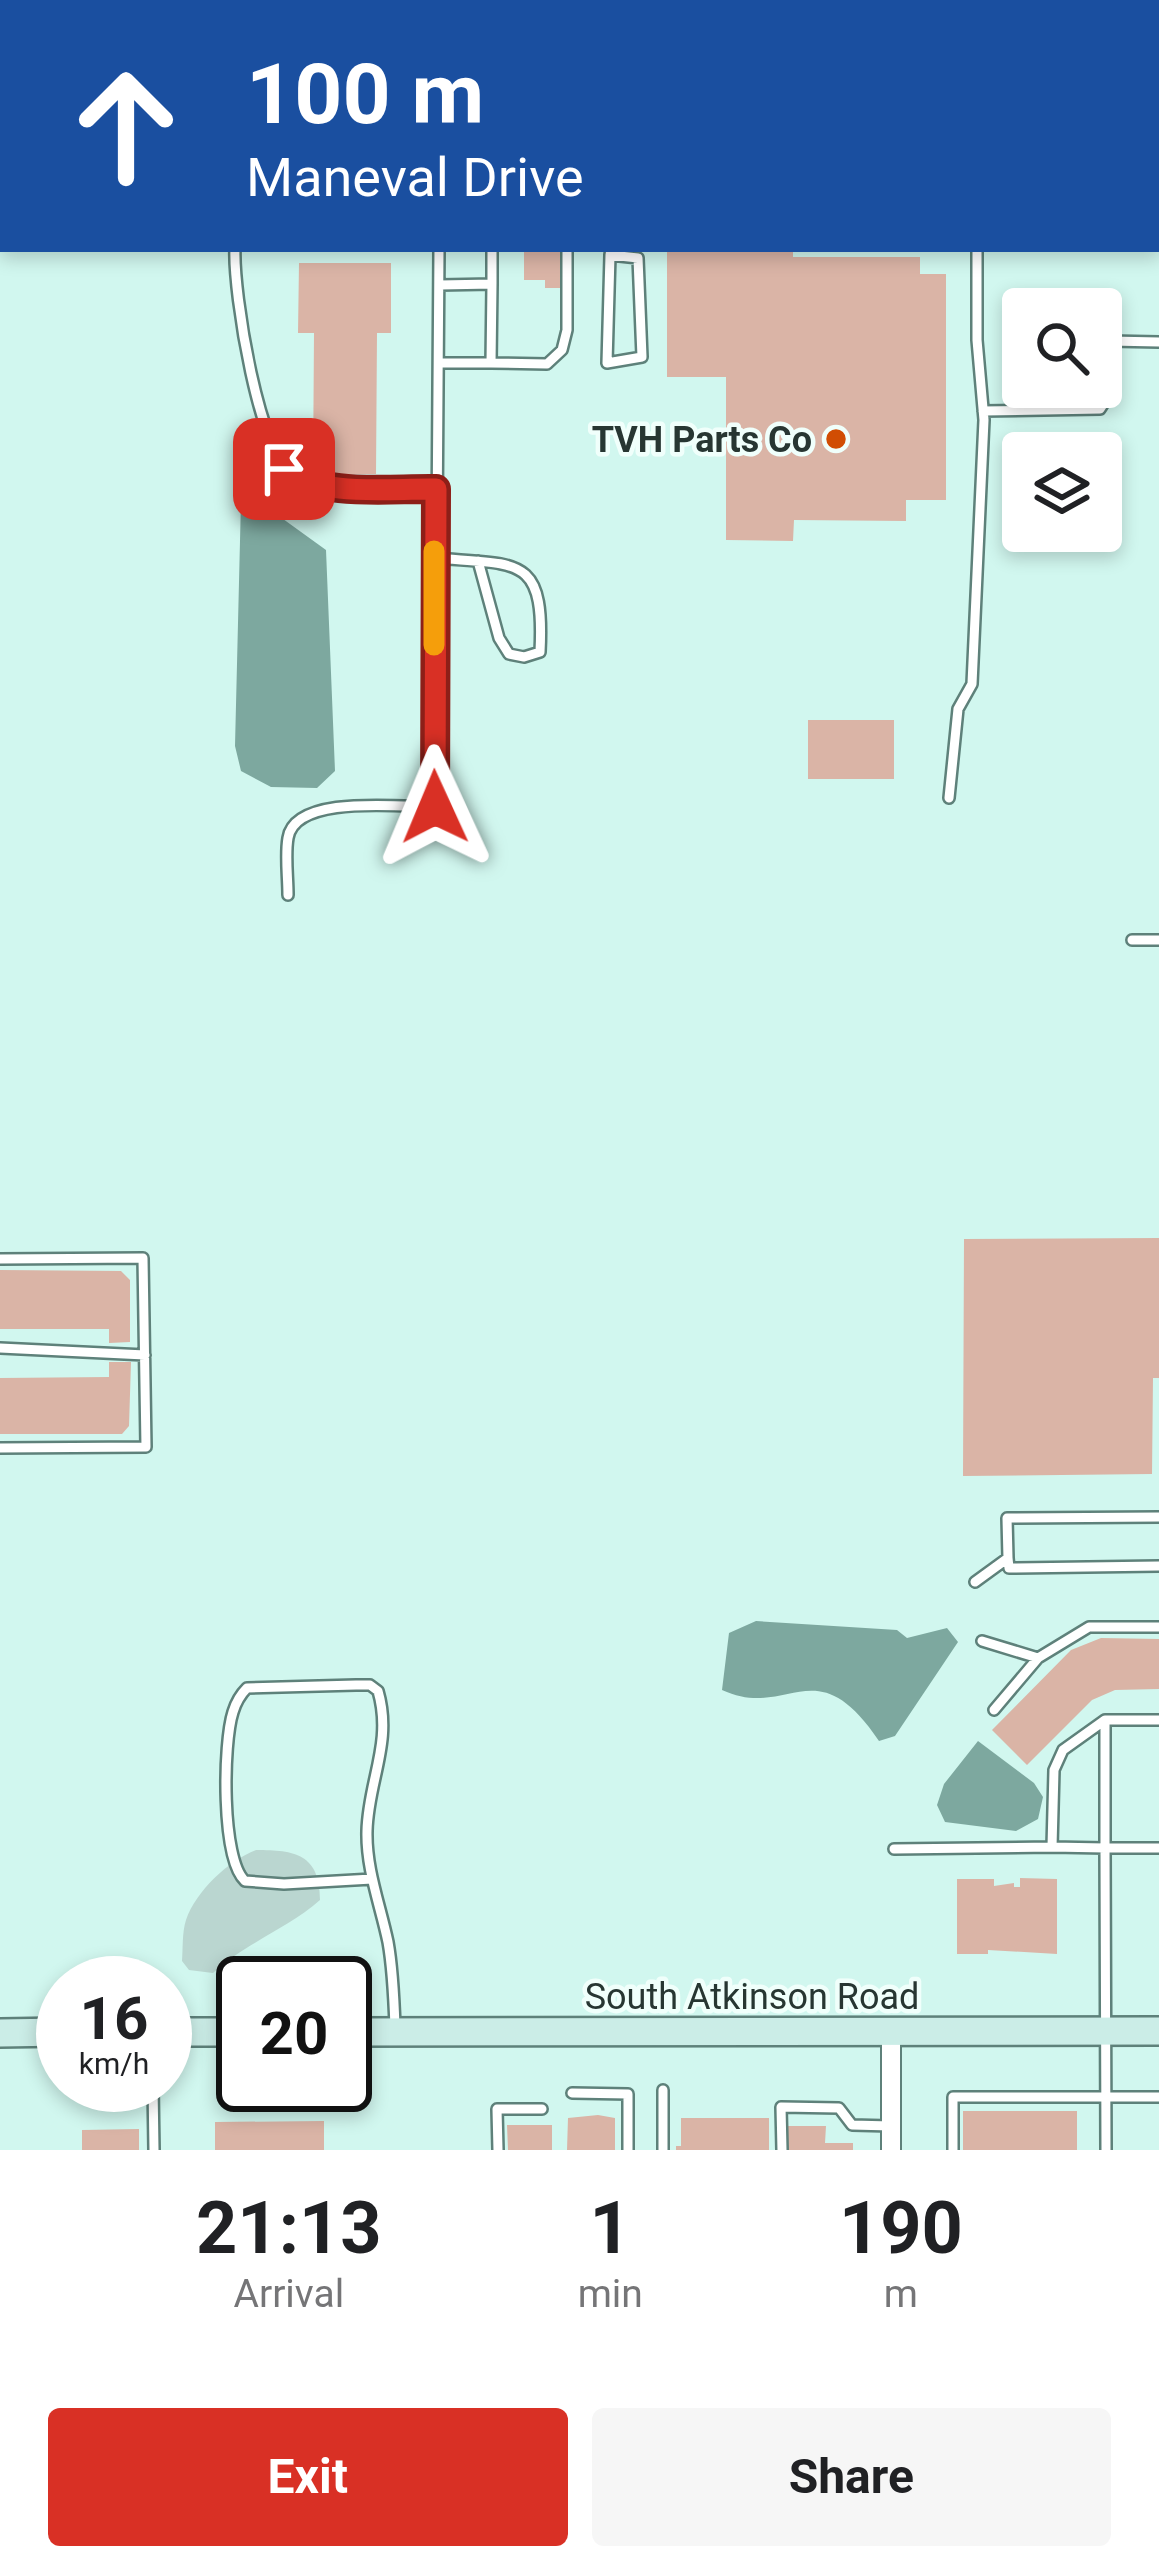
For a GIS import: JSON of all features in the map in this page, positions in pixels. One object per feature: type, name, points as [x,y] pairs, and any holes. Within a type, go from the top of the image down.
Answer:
[{"type":"main road","name":"South Atkinson Road","points":[[372,2032],[1159,2031]]},
{"type":"main road","points":[[0,2032],[36,2032]]},
{"type":"street","points":[[891,2031],[891,2150]]},
{"type":"lane","points":[[235,252],[237,309],[264,430],[284,469],[299,481],[341,487],[436,489]]},
{"type":"lane","points":[[289,895],[288,834],[299,817],[318,808],[435,807],[439,252]]},
{"type":"lane","points":[[491,363],[492,252]]},
{"type":"lane","points":[[439,363],[547,364],[562,350],[567,330],[567,252]]},
{"type":"lane","points":[[610,252],[638,258],[642,358],[607,363],[606,316],[610,252]]},
{"type":"lane","points":[[949,798],[958,709],[972,684],[983,411],[977,252]]},
{"type":"lane","points":[[440,285],[492,284]]},
{"type":"lane","points":[[983,411],[1100,410],[1109,395],[1110,341],[1159,342]]},
{"type":"lane","points":[[434,558],[478,561],[516,565],[536,585],[542,609],[540,652],[524,657],[509,654],[499,638],[478,561]]},
{"type":"lane","points":[[1132,940],[1159,940]]},
{"type":"lane","points":[[0,1258],[143,1258],[146,1447],[0,1448]]},
{"type":"lane","points":[[0,1348],[145,1355]]},
{"type":"lane","points":[[1159,1517],[1007,1518],[1009,1568],[1159,1566]]},
{"type":"lane","points":[[975,1582],[1008,1558]]},
{"type":"lane","points":[[994,1710],[1038,1658],[1089,1627],[1159,1627]]},
{"type":"lane","points":[[982,1641],[1038,1658]]},
{"type":"lane","points":[[372,1879],[271,1884],[238,1876],[229,1834],[229,1727],[236,1702],[248,1688],[356,1685],[378,1691],[382,1751],[367,1828],[372,1879],[389,1948],[395,2032]]},
{"type":"lane","points":[[1052,1847],[1054,1770],[1063,1750],[1106,1720],[1159,1720]]},
{"type":"lane","points":[[1106,1720],[1106,2150]]},
{"type":"lane","points":[[894,1849],[1159,1848]]},
{"type":"lane","points":[[663,2090],[663,2150]]},
{"type":"lane","points":[[572,2093],[628,2094],[628,2150]]},
{"type":"lane","points":[[953,2150],[953,2097],[1159,2097]]},
{"type":"lane","points":[[782,2150],[781,2107],[839,2108],[852,2125],[891,2126]]},
{"type":"lane","points":[[498,2150],[497,2109],[542,2109]]},
{"type":"lane","points":[[153,2112],[154,2150]]},
{"type":"shaded area","points":[[254,498],[326,550],[335,771],[317,788],[271,787],[241,771],[235,746],[241,500]]},
{"type":"shaded area","points":[[756,1621],[897,1630],[907,1638],[947,1628],[958,1642],[895,1736],[879,1741],[857,1713],[837,1697],[819,1691],[766,1698],[722,1690],[729,1633]]},
{"type":"shaded area","points":[[978,1741],[1034,1783],[1043,1797],[1038,1819],[1016,1831],[945,1822],[937,1805],[944,1784]]},
{"type":"shaded area","points":[[256,1850],[303,1858],[315,1873],[320,1900],[235,1956],[216,1956],[213,1973],[192,1970],[192,1956],[182,1956],[186,1920],[197,1898],[235,1862]]},
{"type":"building","points":[[524,252],[562,252],[562,288],[545,288],[545,280],[524,280]]},
{"type":"building","name":"TVH Parts Co","points":[[667,252],[920,257],[920,274],[946,274],[946,500],[906,500],[906,521],[794,520],[793,541],[726,540],[726,377],[667,377]]},
{"type":"building","points":[[299,263],[391,263],[391,333],[377,333],[376,474],[313,474],[314,333],[298,333]]},
{"type":"building","points":[[808,720],[894,720],[894,779],[808,779]]},
{"type":"building","points":[[1159,1238],[1159,1378],[1153,1378],[1152,1474],[963,1476],[964,1239]]},
{"type":"building","points":[[0,1270],[121,1271],[130,1280],[130,1342],[109,1343],[109,1329],[0,1329]]},
{"type":"building","points":[[109,1362],[131,1362],[129,1426],[122,1434],[0,1434],[0,1378],[109,1377]]},
{"type":"building","points":[[1101,1638],[1159,1639],[1159,1689],[1115,1690],[1092,1700],[1027,1765],[992,1730],[1071,1650]]},
{"type":"building","points":[[1020,1878],[1057,1879],[1057,1954],[988,1950],[988,1954],[957,1954],[957,1879],[994,1879],[994,1886],[1014,1883],[1020,1887]]},
{"type":"building","points":[[963,2111],[1077,2111],[1077,2150],[963,2150]]},
{"type":"building","points":[[568,2118],[615,2118],[615,2150],[567,2150]]},
{"type":"building","points":[[681,2118],[769,2118],[769,2150],[676,2150],[681,2146]]},
{"type":"building","points":[[324,2121],[324,2150],[215,2150],[215,2122]]},
{"type":"building","points":[[507,2125],[552,2125],[552,2150],[508,2150]]},
{"type":"building","points":[[783,2126],[826,2126],[825,2143],[853,2143],[853,2150],[783,2150]]},
{"type":"building","points":[[139,2129],[139,2150],[82,2150],[82,2130]]},
{"type":"slow traffic","points":[[434,551],[434,645]]},
{"type":"place","name":"TVH Parts Co","points":[[836,439]]},
{"type":"route","points":[[284,469],[299,481],[341,487],[436,489],[435,807]]}]
